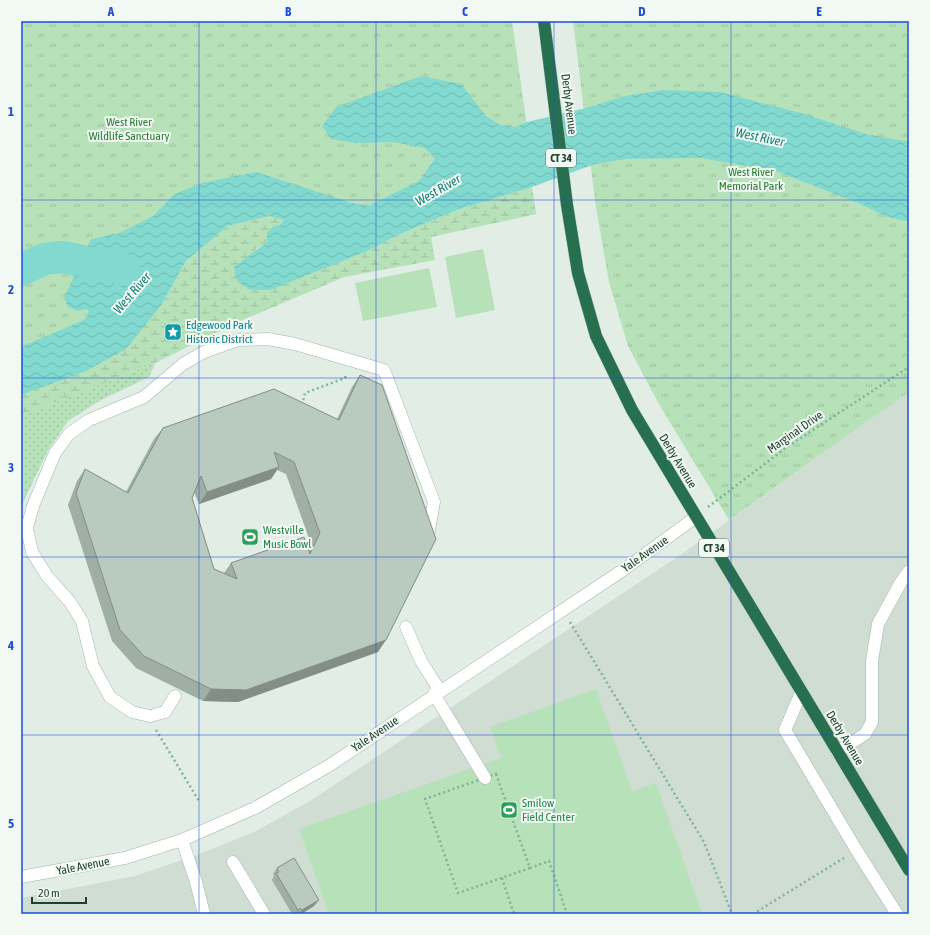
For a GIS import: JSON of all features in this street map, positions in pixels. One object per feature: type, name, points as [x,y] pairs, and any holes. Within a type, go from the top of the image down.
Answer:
[{"type":"highway","name":"Derby Avenue","points":[[544,21],[567,206],[578,273],[596,336],[632,410],[801,693],[909,870]]},
{"type":"street","points":[[175,696],[166,712],[150,716],[132,712],[110,697],[93,666],[82,621],[70,602],[47,576],[32,552],[24,527],[55,453],[69,434],[89,420],[144,398],[183,364],[204,352],[238,340],[268,339],[295,344],[384,370],[434,502],[428,536]]},
{"type":"street","name":"Yale Avenue","points":[[21,877],[125,858],[182,840],[220,825],[289,790],[626,568],[696,517]]},
{"type":"street","points":[[837,752],[865,734],[872,722],[872,661],[878,624],[901,582],[909,571]]},
{"type":"street","points":[[406,627],[437,693],[485,778]]},
{"type":"street","points":[[801,693],[785,730],[857,851],[897,914]]},
{"type":"street","points":[[182,840],[196,882],[204,914]]},
{"type":"street","points":[[233,862],[264,914]]},
{"type":"path","points":[[301,407],[305,393],[345,378],[350,361]]},
{"type":"path","name":"Marginal Drive","points":[[696,517],[788,447],[909,367]]},
{"type":"path","points":[[562,610],[704,842],[732,914]]},
{"type":"path","points":[[163,744],[199,802]]},
{"type":"path","points":[[530,868],[496,774],[425,799],[458,893],[549,862],[567,914]]},
{"type":"path","points":[[753,914],[857,851]]},
{"type":"path","points":[[502,878],[514,914]]},
{"type":"shaded area","points":[[909,392],[909,914],[21,914],[21,898],[135,876],[197,855],[254,832],[310,801],[682,554]]},
{"type":"green space","name":"West River Wildlife Sanctuary","points":[[21,21],[512,21],[530,147],[391,217],[266,199],[197,212],[99,328],[21,351]]},
{"type":"green space","name":"West River Memorial Park","points":[[573,21],[909,21],[909,392],[729,520],[659,404],[628,346],[609,282],[595,201]]},
{"type":"green space","points":[[532,187],[536,214],[431,237],[435,260],[344,277],[238,322],[155,363],[21,416],[21,395],[84,372],[162,304],[186,261],[228,226],[269,216],[285,220],[267,242],[255,250],[328,266],[365,252],[398,235],[457,210]]},
{"type":"green space","points":[[483,249],[495,310],[456,318],[445,257]]},
{"type":"green space","points":[[429,268],[437,307],[363,321],[355,283]]},
{"type":"green space","points":[[155,363],[149,377],[101,400],[68,421],[47,452],[21,507],[21,416]]},
{"type":"green space","name":"Smilow Field Center","points":[[596,689],[632,791],[656,783],[702,914],[329,914],[299,829],[501,758],[490,727]]},
{"type":"water","name":"West River","points":[[421,76],[461,84],[486,116],[500,125],[515,127],[527,122],[586,108],[625,96],[664,90],[720,92],[801,113],[866,134],[909,142],[909,222],[885,216],[858,203],[776,171],[701,158],[626,159],[595,164],[532,187],[457,210],[398,235],[365,252],[270,290],[250,290],[237,281],[234,267],[267,242],[267,232],[274,226],[280,225],[284,220],[269,216],[228,226],[186,261],[162,304],[126,349],[84,372],[21,395],[21,347],[84,320],[89,313],[87,309],[78,311],[68,307],[64,298],[91,239],[120,233],[153,216],[175,194],[202,183],[256,172],[352,203],[368,206],[419,181],[435,159],[425,148],[393,142],[356,143],[331,139],[322,126],[336,107]]},
{"type":"building","name":"Westville Music Bowl","points":[[360,375],[382,385],[436,539],[386,640],[246,690],[211,689],[144,656],[120,630],[76,493],[85,469],[128,493],[163,428],[274,389],[339,420]],"holes":[[[274,452],[294,462],[320,533],[310,554],[304,537],[231,563],[237,579],[214,569],[192,498],[201,476],[207,492],[279,467]]]},
{"type":"building","points":[[294,858],[319,900],[302,910],[300,908],[298,910],[276,873],[279,872],[277,868]]},
{"type":"waterway","points":[[21,270],[44,259],[63,257],[124,270]]},
{"type":"place","name":"Edgewood Park Historic District","points":[[173,332]]},
{"type":"place","name":"Westville Music Bowl","points":[[250,537]]},
{"type":"place","name":"Smilow Field Center","points":[[509,810]]}]
